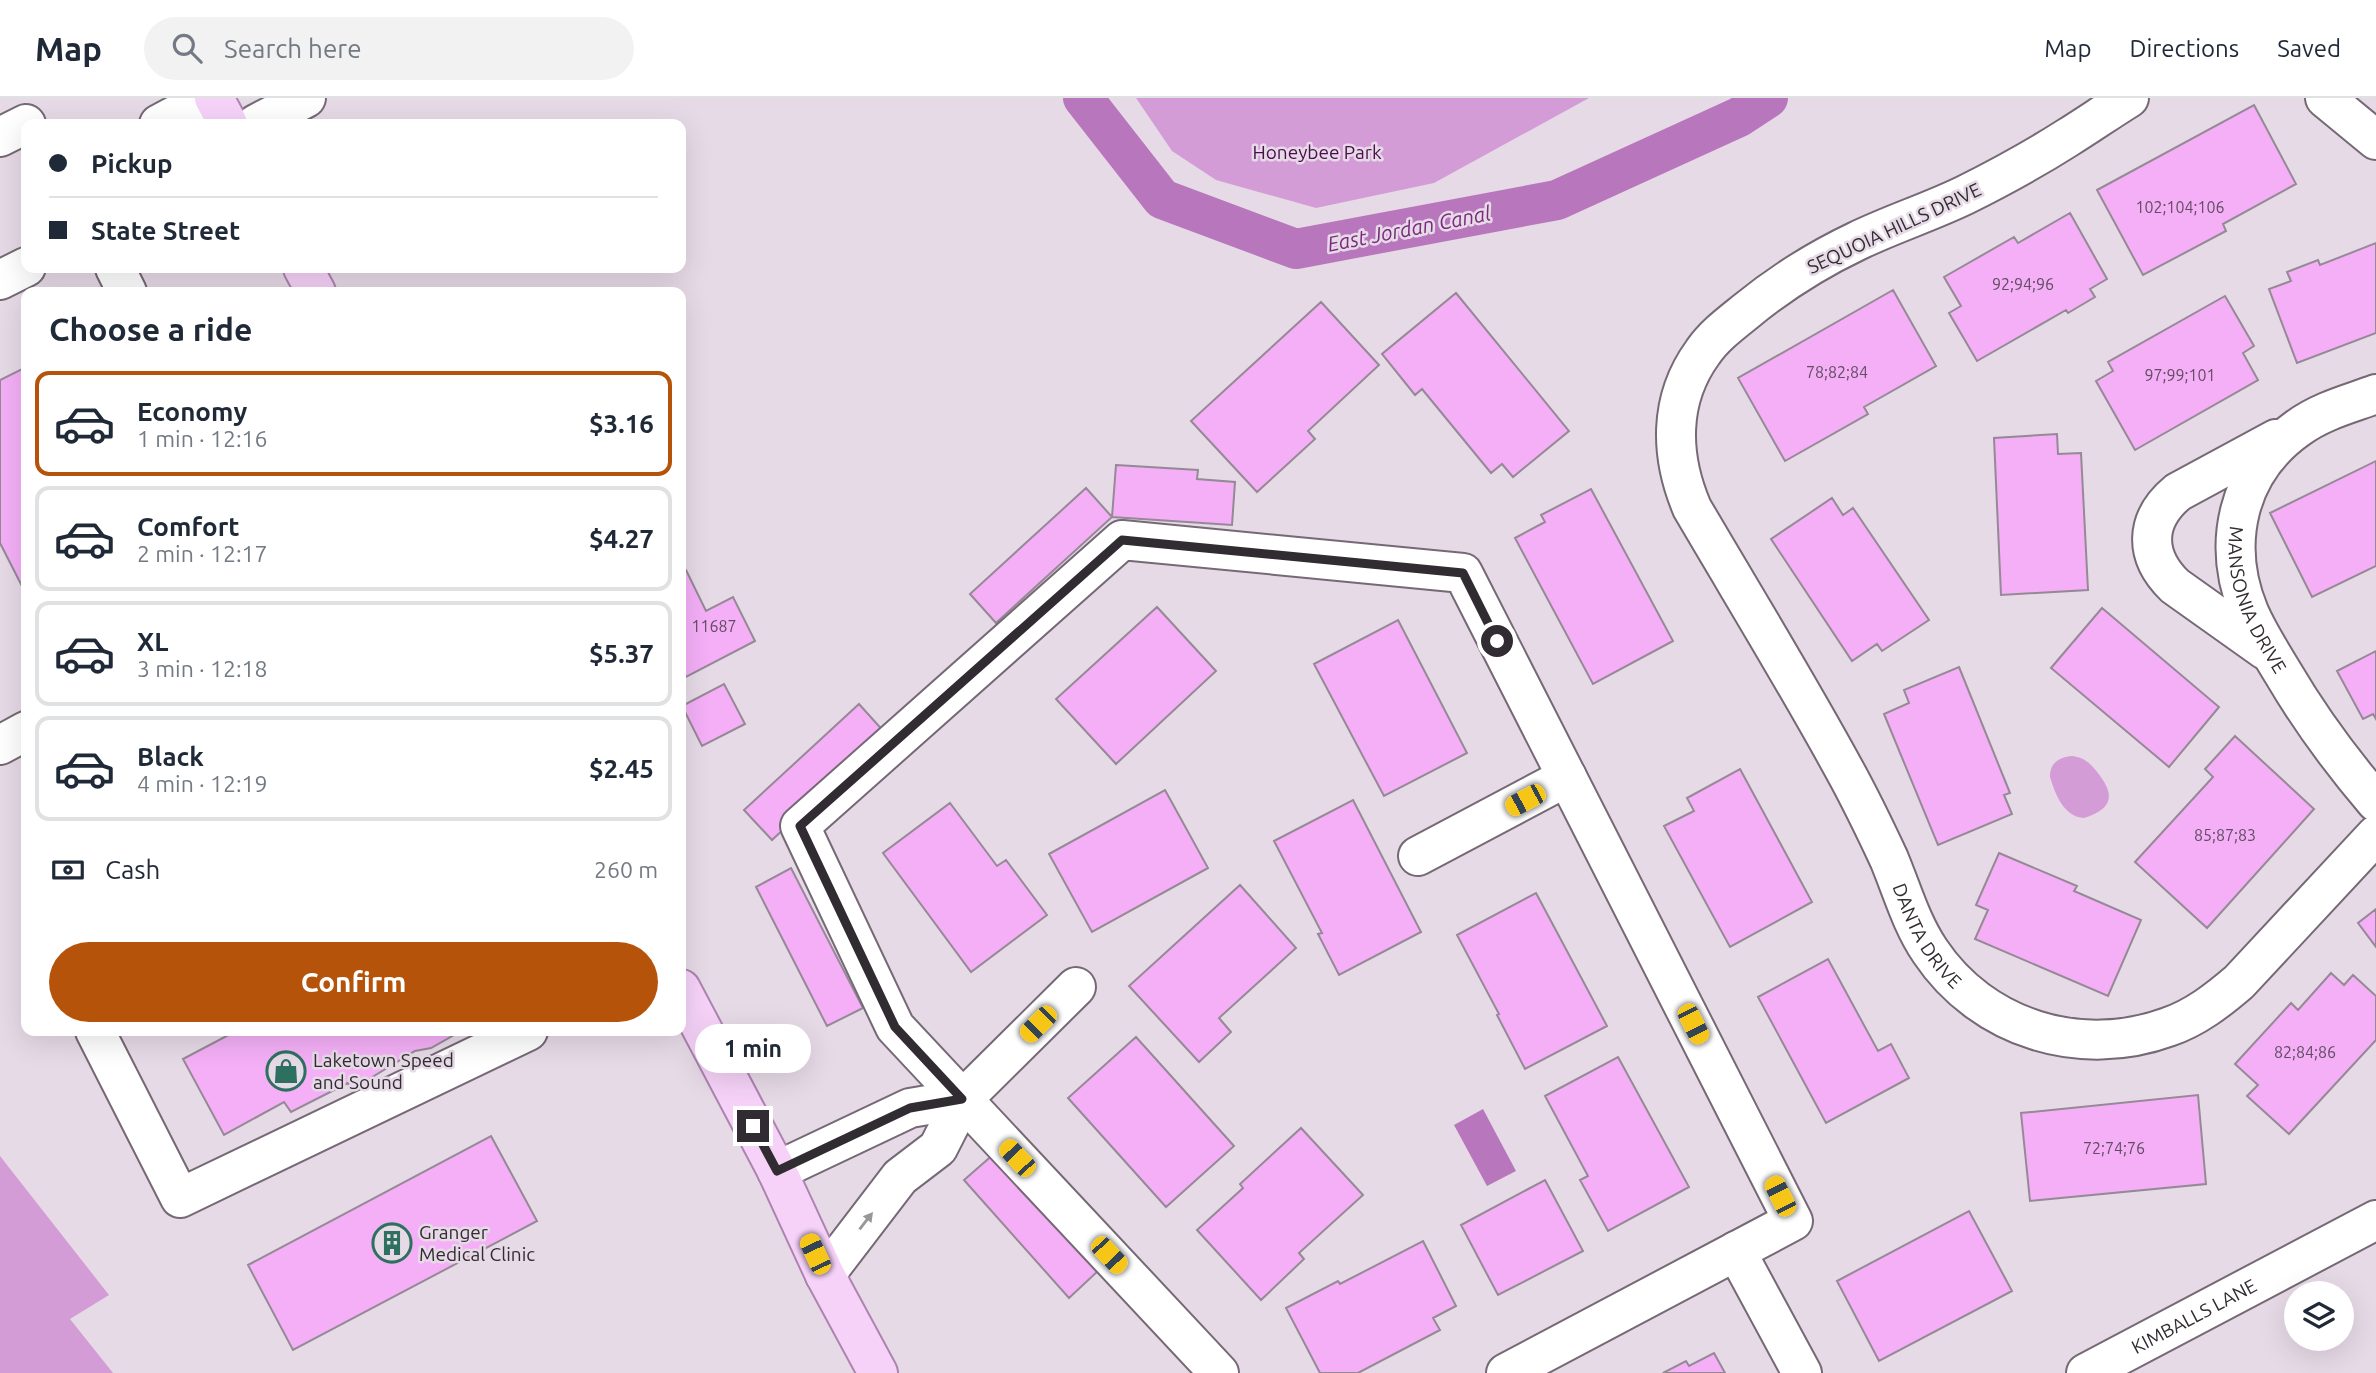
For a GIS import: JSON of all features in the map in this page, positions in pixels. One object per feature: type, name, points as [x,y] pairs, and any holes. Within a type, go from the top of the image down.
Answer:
[{"type":"main road","points":[[214,98],[225,119]]},
{"type":"main road","points":[[686,998],[777,1171],[825,1275],[878,1373]]},
{"type":"street","points":[[168,119],[208,98]]},
{"type":"street","points":[[266,119],[306,98]]},
{"type":"street","name":"SEQUOIA HILLS DRIVE","points":[[1675,427],[1683,388],[1703,352],[1716,337],[1760,299],[1808,267],[1856,241],[1963,196],[2017,168],[2129,98]]},
{"type":"street","points":[[2325,98],[2376,140]]},
{"type":"street","points":[[0,137],[21,127]]},
{"type":"street","points":[[0,280],[21,270]]},
{"type":"street","name":"MANSONIA DRIVE","points":[[2376,394],[2319,415],[2281,442],[2254,474],[2245,493],[2235,546],[2242,593],[2273,655],[2321,732],[2376,802]]},
{"type":"street","name":"DANTA DRIVE","points":[[1675,427],[1678,466],[1692,508],[1858,794],[1889,859],[1916,926],[1946,973],[1988,1009],[2024,1027],[2063,1038],[2118,1040],[2170,1027],[2207,1007],[2239,982],[2376,835]]},
{"type":"street","points":[[2273,655],[2175,586],[2164,575],[2155,560],[2153,528],[2162,508],[2178,492],[2299,427]]},
{"type":"street","points":[[1219,1373],[895,1027],[800,826],[1122,540],[1463,573],[1793,1221],[1506,1373]]},
{"type":"street","points":[[1418,856],[1567,777]]},
{"type":"street","points":[[825,1275],[901,1177],[938,1148],[962,1099],[1076,987]]},
{"type":"street","points":[[98,1036],[180,1198],[518,1036]]},
{"type":"street","points":[[777,1171],[910,1108],[962,1099]]},
{"type":"street","name":"KIMBALLS LANE","points":[[2086,1373],[2376,1220]]},
{"type":"street","points":[[1736,1251],[1802,1373]]},
{"type":"green space","name":"Honeybee Park","points":[[1136,98],[1589,98],[1434,183],[1316,208],[1216,180],[1172,151]]},
{"type":"green space","points":[[2071,756],[2083,759],[2092,766],[2104,781],[2109,795],[2101,810],[2084,818],[2071,814],[2066,809],[2050,777],[2051,768],[2056,762]]},
{"type":"green space","points":[[0,1156],[109,1295],[70,1319],[113,1373],[0,1373]]},
{"type":"shaded area","points":[[1483,1109],[1516,1171],[1487,1186],[1454,1125]]},
{"type":"building","points":[[2254,105],[2296,184],[2223,224],[2226,231],[2143,275],[2097,190]]},
{"type":"building","points":[[2070,213],[2107,279],[2090,289],[2095,297],[2068,313],[2066,310],[1977,361],[1949,313],[1961,306],[1944,277],[2014,237],[2018,243]]},
{"type":"building","points":[[2376,243],[2376,333],[2297,363],[2269,289],[2291,281],[2287,272],[2318,260],[2320,265]]},
{"type":"building","points":[[1893,290],[1936,366],[1864,407],[1868,414],[1785,461],[1738,378]]},
{"type":"building","points":[[1456,293],[1569,431],[1513,477],[1502,464],[1491,473],[1422,389],[1415,395],[1382,354]]},
{"type":"building","points":[[2225,296],[2254,346],[2243,353],[2258,380],[2135,450],[2096,381],[2113,371],[2108,362]]},
{"type":"building","points":[[1321,302],[1379,365],[1308,431],[1315,439],[1257,492],[1191,421]]},
{"type":"building","points":[[21,370],[21,584],[0,543],[0,380]]},
{"type":"building","points":[[2057,434],[2058,454],[2081,453],[2088,590],[2001,595],[1994,438]]},
{"type":"building","points":[[2376,461],[2376,566],[2312,597],[2270,513]]},
{"type":"building","points":[[1116,465],[1198,470],[1197,479],[1235,482],[1232,525],[1112,517]]},
{"type":"building","points":[[1086,488],[1112,517],[996,623],[970,594]]},
{"type":"building","points":[[1591,489],[1673,641],[1593,684],[1515,538],[1545,522],[1541,515]]},
{"type":"building","points":[[1832,498],[1843,515],[1853,508],[1929,620],[1882,651],[1877,644],[1852,661],[1771,539]]},
{"type":"building","points":[[686,570],[706,611],[733,597],[755,641],[686,677]]},
{"type":"building","points":[[1157,607],[1216,671],[1116,764],[1056,699]]},
{"type":"building","points":[[2102,608],[2219,707],[2169,767],[2051,668]]},
{"type":"building","points":[[1398,620],[1467,753],[1384,796],[1314,664]]},
{"type":"building","points":[[2376,651],[2376,719],[2373,714],[2363,719],[2337,671]]},
{"type":"building","points":[[1959,667],[2010,793],[2004,795],[2012,814],[1938,845],[1884,714],[1909,703],[1904,690]]},
{"type":"building","points":[[724,684],[745,724],[702,746],[686,714],[686,704]]},
{"type":"building","points":[[859,704],[886,734],[772,840],[744,810]]},
{"type":"building","points":[[2235,736],[2314,809],[2207,928],[2135,862],[2213,777],[2205,769]]},
{"type":"building","points":[[1740,769],[1812,902],[1730,947],[1664,826],[1694,811],[1687,798]]},
{"type":"building","points":[[1165,790],[1208,868],[1092,932],[1049,854]]},
{"type":"building","points":[[1353,800],[1421,932],[1339,975],[1318,934],[1322,933],[1274,841]]},
{"type":"building","points":[[950,803],[997,866],[1006,860],[1047,915],[971,972],[883,853]]},
{"type":"building","points":[[1999,853],[2077,886],[2074,891],[2141,920],[2108,996],[1975,939],[1988,910],[1976,905]]},
{"type":"building","points":[[791,868],[863,1008],[827,1026],[756,887]]},
{"type":"building","points":[[1240,885],[1296,948],[1219,1018],[1231,1032],[1199,1062],[1129,986]]},
{"type":"building","points":[[1536,893],[1607,1026],[1525,1069],[1457,935]]},
{"type":"building","points":[[2376,909],[2376,947],[2358,923]]},
{"type":"building","points":[[1828,959],[1878,1051],[1891,1044],[1909,1078],[1826,1123],[1758,997]]},
{"type":"building","points":[[2331,973],[2344,985],[2353,975],[2376,996],[2376,1040],[2289,1134],[2247,1096],[2258,1085],[2235,1064],[2291,1003],[2298,1010]]},
{"type":"building","name":"Laketown Speed and Sound","points":[[227,1036],[452,1036],[431,1048],[415,1051],[351,1090],[348,1083],[291,1112],[284,1102],[224,1135],[183,1059]]},
{"type":"building","points":[[1136,1037],[1234,1146],[1166,1207],[1068,1098]]},
{"type":"building","points":[[1618,1057],[1689,1187],[1608,1231],[1580,1180],[1588,1176],[1545,1096]]},
{"type":"building","points":[[2198,1095],[2206,1184],[2030,1201],[2021,1113]]},
{"type":"building","points":[[1301,1128],[1363,1195],[1299,1253],[1304,1259],[1261,1300],[1197,1230],[1243,1188],[1240,1184]]},
{"type":"building","name":"Granger Medical Clinic","points":[[491,1136],[537,1221],[293,1350],[248,1265]]},
{"type":"building","points":[[995,1153],[1099,1270],[1069,1298],[964,1180]]},
{"type":"building","points":[[1545,1180],[1583,1251],[1498,1295],[1461,1225]]},
{"type":"building","points":[[1969,1211],[2012,1291],[1879,1361],[1837,1281]]},
{"type":"building","points":[[1423,1241],[1456,1306],[1433,1318],[1440,1330],[1358,1373],[1320,1373],[1286,1308],[1338,1281],[1340,1284]]},
{"type":"building","points":[[1714,1353],[1725,1373],[1663,1373],[1686,1361],[1689,1366]]},
{"type":"waterway","name":"East Jordan Canal","points":[[1083,98],[1162,199],[1296,249],[1557,200],[1739,117],[1768,98]]},
{"type":"place","name":"Laketown Speed and Sound","points":[[286,1071]]},
{"type":"place","name":"Granger Medical Clinic","points":[[392,1243]]},
{"type":"route","points":[[753,1126],[777,1171],[910,1108],[962,1099],[895,1027],[800,826],[1122,540],[1463,573],[1497,641]]}]
